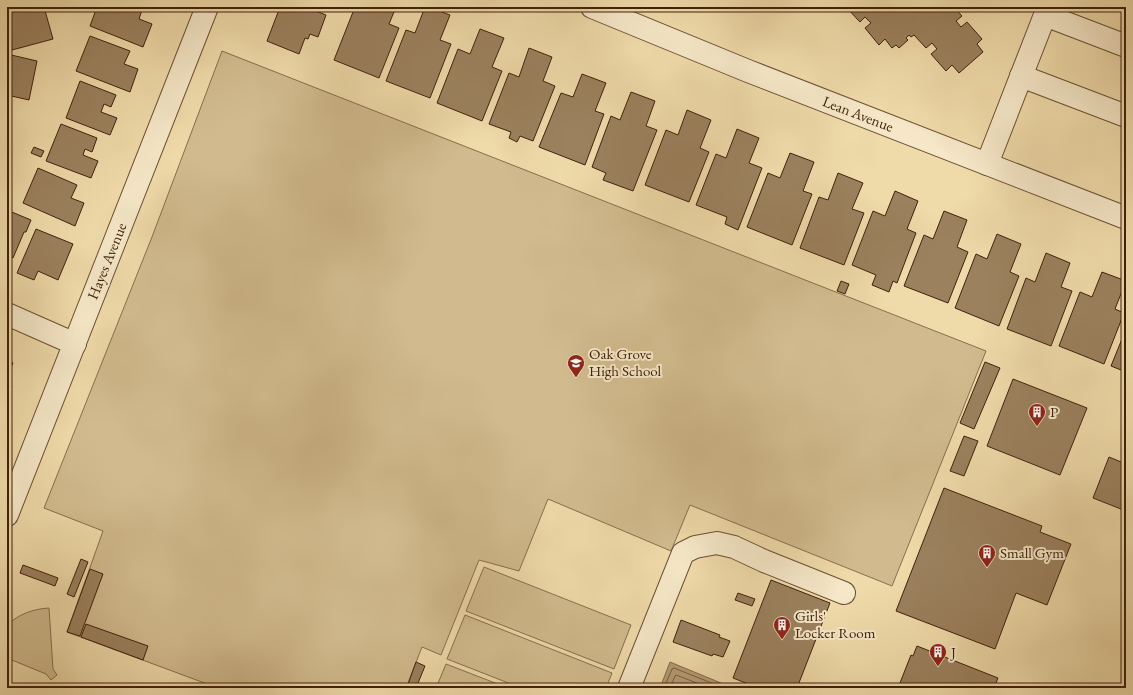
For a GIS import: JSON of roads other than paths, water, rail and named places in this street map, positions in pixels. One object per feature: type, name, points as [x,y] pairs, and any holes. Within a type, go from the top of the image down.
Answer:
[{"type":"street","name":"Hayes Avenue","points":[[7,515],[207,7]]},
{"type":"street","name":"Lean Avenue","points":[[592,7],[748,71],[1126,218]]},
{"type":"street","points":[[987,164],[1045,15],[1126,46]]},
{"type":"street","points":[[1021,76],[1126,116]]},
{"type":"street","points":[[7,314],[75,344]]},
{"type":"street","points":[[629,688],[683,553],[695,547],[717,543],[734,548],[844,592]]},
{"type":"water","points":[[670,662],[721,683],[718,688],[660,688]]},
{"type":"place","name":"Oak Grove High School","points":[[576,378]]},
{"type":"place","name":"P","points":[[1037,427]]},
{"type":"place","name":"Small Gym","points":[[987,568]]},
{"type":"place","name":"Girls' Locker Room","points":[[782,640]]},
{"type":"place","name":"J","points":[[938,667]]}]
